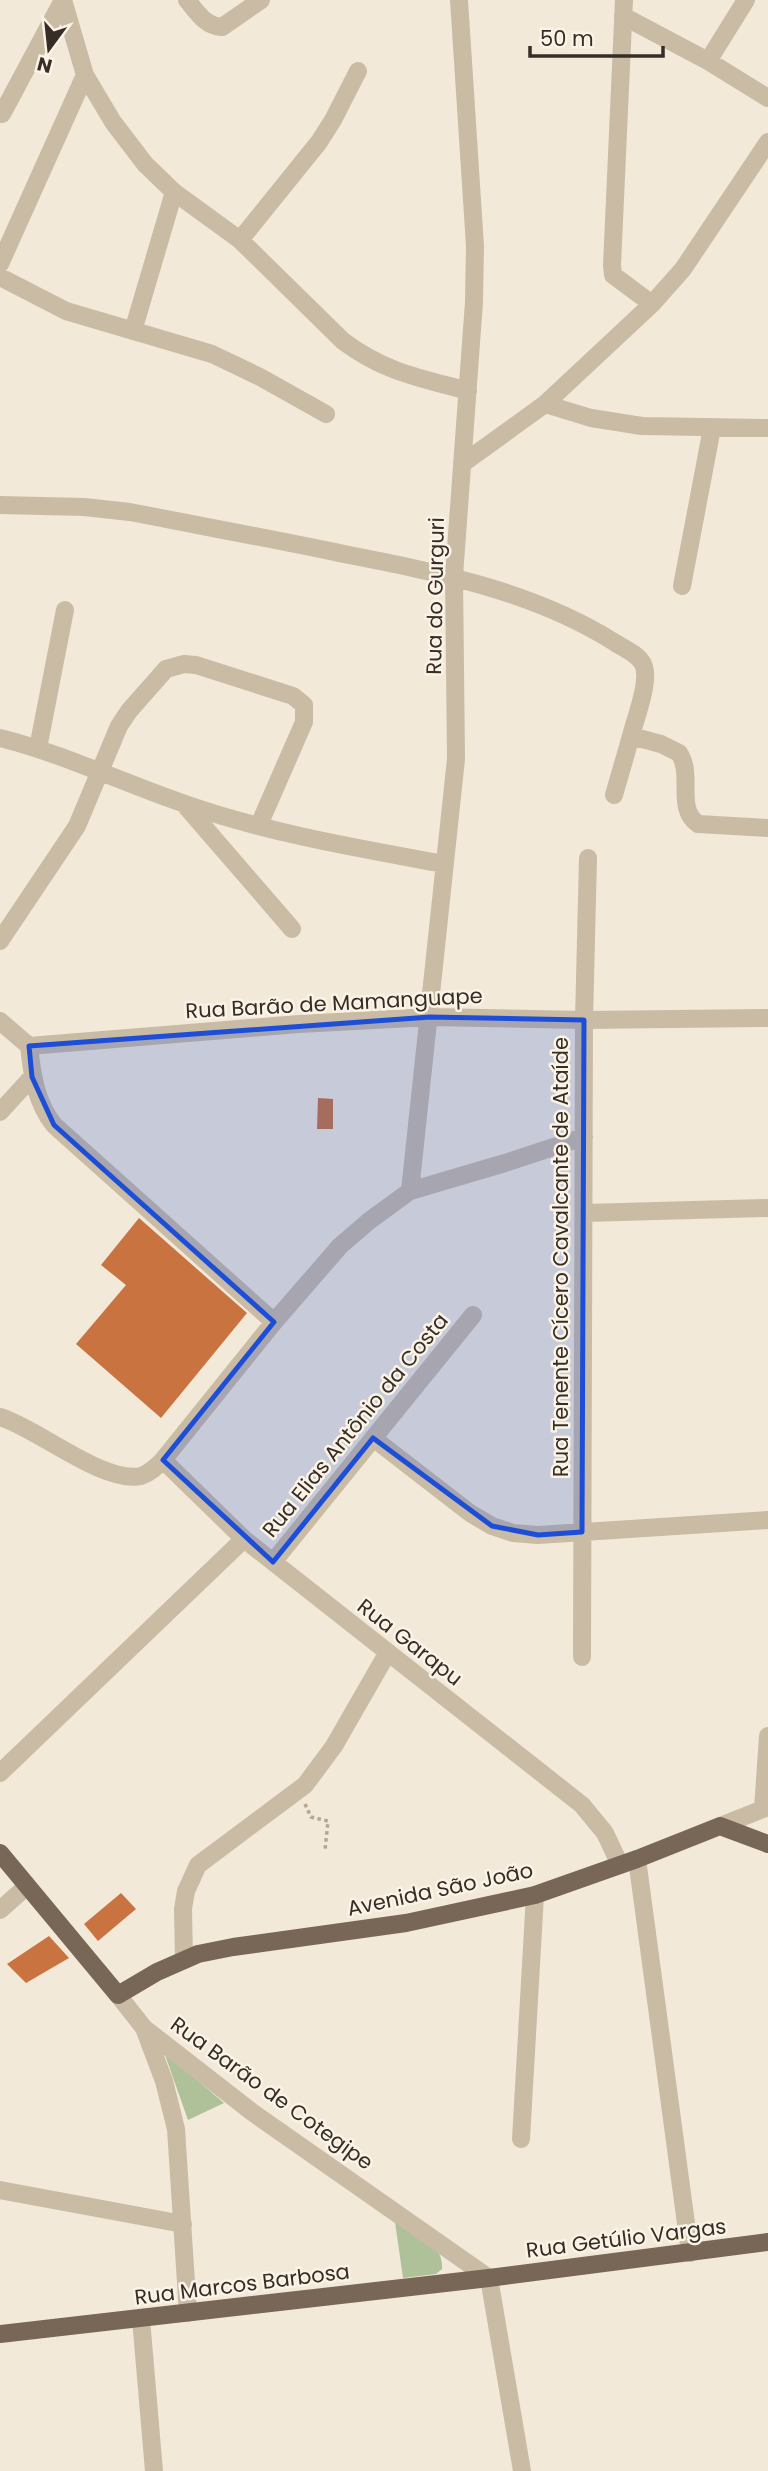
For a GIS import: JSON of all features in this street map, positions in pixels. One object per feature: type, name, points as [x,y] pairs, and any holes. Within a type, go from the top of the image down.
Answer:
[{"type":"main road","name":"Avenida São João","points":[[118,1995],[157,1972],[215,1950],[405,1923],[535,1895],[720,1826]]},
{"type":"main road","points":[[720,1826],[768,1844]]},
{"type":"main road","name":"Rua Barão de Cotegipe","points":[[0,1853],[118,1995]]},
{"type":"main road","name":"Rua Getúlio Vargas","points":[[489,2278],[768,2242]]},
{"type":"main road","name":"Rua Marcos Barbosa","points":[[0,2334],[489,2278]]},
{"type":"street","points":[[63,0],[85,75],[113,122],[145,164],[174,192],[240,240],[359,354],[394,371],[468,391]]},
{"type":"street","points":[[2,114],[63,0]]},
{"type":"street","points":[[187,0],[204,20],[222,27],[261,0]]},
{"type":"street","name":"Rua do Gurguri","points":[[410,1191],[457,748],[454,576],[474,302],[475,246],[458,0]]},
{"type":"street","points":[[708,61],[746,0]]},
{"type":"street","points":[[652,304],[613,275],[612,265],[623,8],[768,98]]},
{"type":"street","points":[[240,240],[318,142],[358,71]]},
{"type":"street","points":[[0,264],[85,75]]},
{"type":"street","points":[[462,464],[545,404],[652,304],[682,269],[768,142]]},
{"type":"street","points":[[133,331],[174,192]]},
{"type":"street","points":[[0,277],[66,311],[212,354],[236,364],[326,414]]},
{"type":"street","points":[[545,404],[591,418],[642,426],[768,429]]},
{"type":"street","points":[[682,586],[712,428]]},
{"type":"street","points":[[0,505],[84,507],[130,512],[454,576],[556,611],[593,629],[643,663],[645,683],[614,795]]},
{"type":"street","points":[[38,748],[65,610]]},
{"type":"street","points":[[0,941],[77,826],[92,796],[111,742],[129,710],[166,669],[174,665],[196,665],[293,696],[304,705],[304,722],[259,825]]},
{"type":"street","points":[[631,736],[661,744],[679,753],[686,769],[686,809],[691,819],[698,824],[768,828]]},
{"type":"street","points":[[0,738],[38,748],[184,804],[348,846],[444,864]]},
{"type":"street","points":[[184,804],[292,929]]},
{"type":"street","name":"Rua Tenente Cícero Cavalcante de Ataíde","points":[[582,1657],[584,1020],[588,858]]},
{"type":"street","name":"Rua Barão de Mamanguape","points":[[29,1046],[299,1024],[430,1017],[584,1020],[768,1018]]},
{"type":"street","points":[[0,1021],[29,1046],[32,1077],[44,1112],[60,1131],[274,1322]]},
{"type":"street","points":[[0,1112],[32,1077]]},
{"type":"street","points":[[0,1417],[82,1460],[117,1474],[139,1476],[152,1470],[340,1246],[369,1221],[410,1191],[584,1137]]},
{"type":"street","points":[[585,1213],[768,1208]]},
{"type":"street","name":"Rua Elias Antônio da Costa","points":[[273,1562],[473,1315]]},
{"type":"street","points":[[373,1438],[470,1513],[492,1526],[513,1533],[538,1535],[768,1520]]},
{"type":"street","name":"Rua Garapu","points":[[163,1460],[244,1539],[582,1805],[629,1862],[690,2253]]},
{"type":"street","points":[[0,1773],[244,1539]]},
{"type":"street","points":[[184,1960],[182,1928],[186,1891],[198,1865],[305,1785],[334,1746],[388,1652]]},
{"type":"street","points":[[765,1808],[768,1736]]},
{"type":"street","name":"Avenida São João","points":[[720,1826],[765,1808]]},
{"type":"street","points":[[0,1910],[27,1886]]},
{"type":"street","points":[[521,2139],[535,1895]]},
{"type":"street","name":"Rua Barão de Cotegipe","points":[[118,1995],[144,2028],[252,2112],[489,2278]]},
{"type":"street","points":[[144,2028],[164,2081],[176,2129],[188,2313]]},
{"type":"street","points":[[0,2190],[183,2224]]},
{"type":"street","points":[[489,2278],[522,2471]]},
{"type":"street","points":[[141,2319],[154,2471]]},
{"type":"path","points":[[298,1790],[311,1817],[328,1821],[325,1850]]},
{"type":"highlighted area","points":[[430,1017],[584,1020],[582,1532],[538,1535],[492,1526],[373,1438],[273,1562],[163,1460],[274,1322],[54,1125],[32,1077],[29,1046]]},
{"type":"green space","points":[[164,2052],[224,2103],[188,2120]]},
{"type":"green space","points":[[395,2222],[433,2245],[441,2260],[442,2269],[436,2274],[403,2278]]},
{"type":"building","points":[[318,1098],[333,1099],[333,1129],[317,1129]]},
{"type":"building","points":[[139,1218],[247,1313],[161,1418],[76,1344],[126,1285],[101,1265]]},
{"type":"building","points":[[121,1893],[136,1909],[98,1941],[84,1924]]},
{"type":"building","points":[[49,1936],[69,1958],[26,1983],[7,1964]]}]
